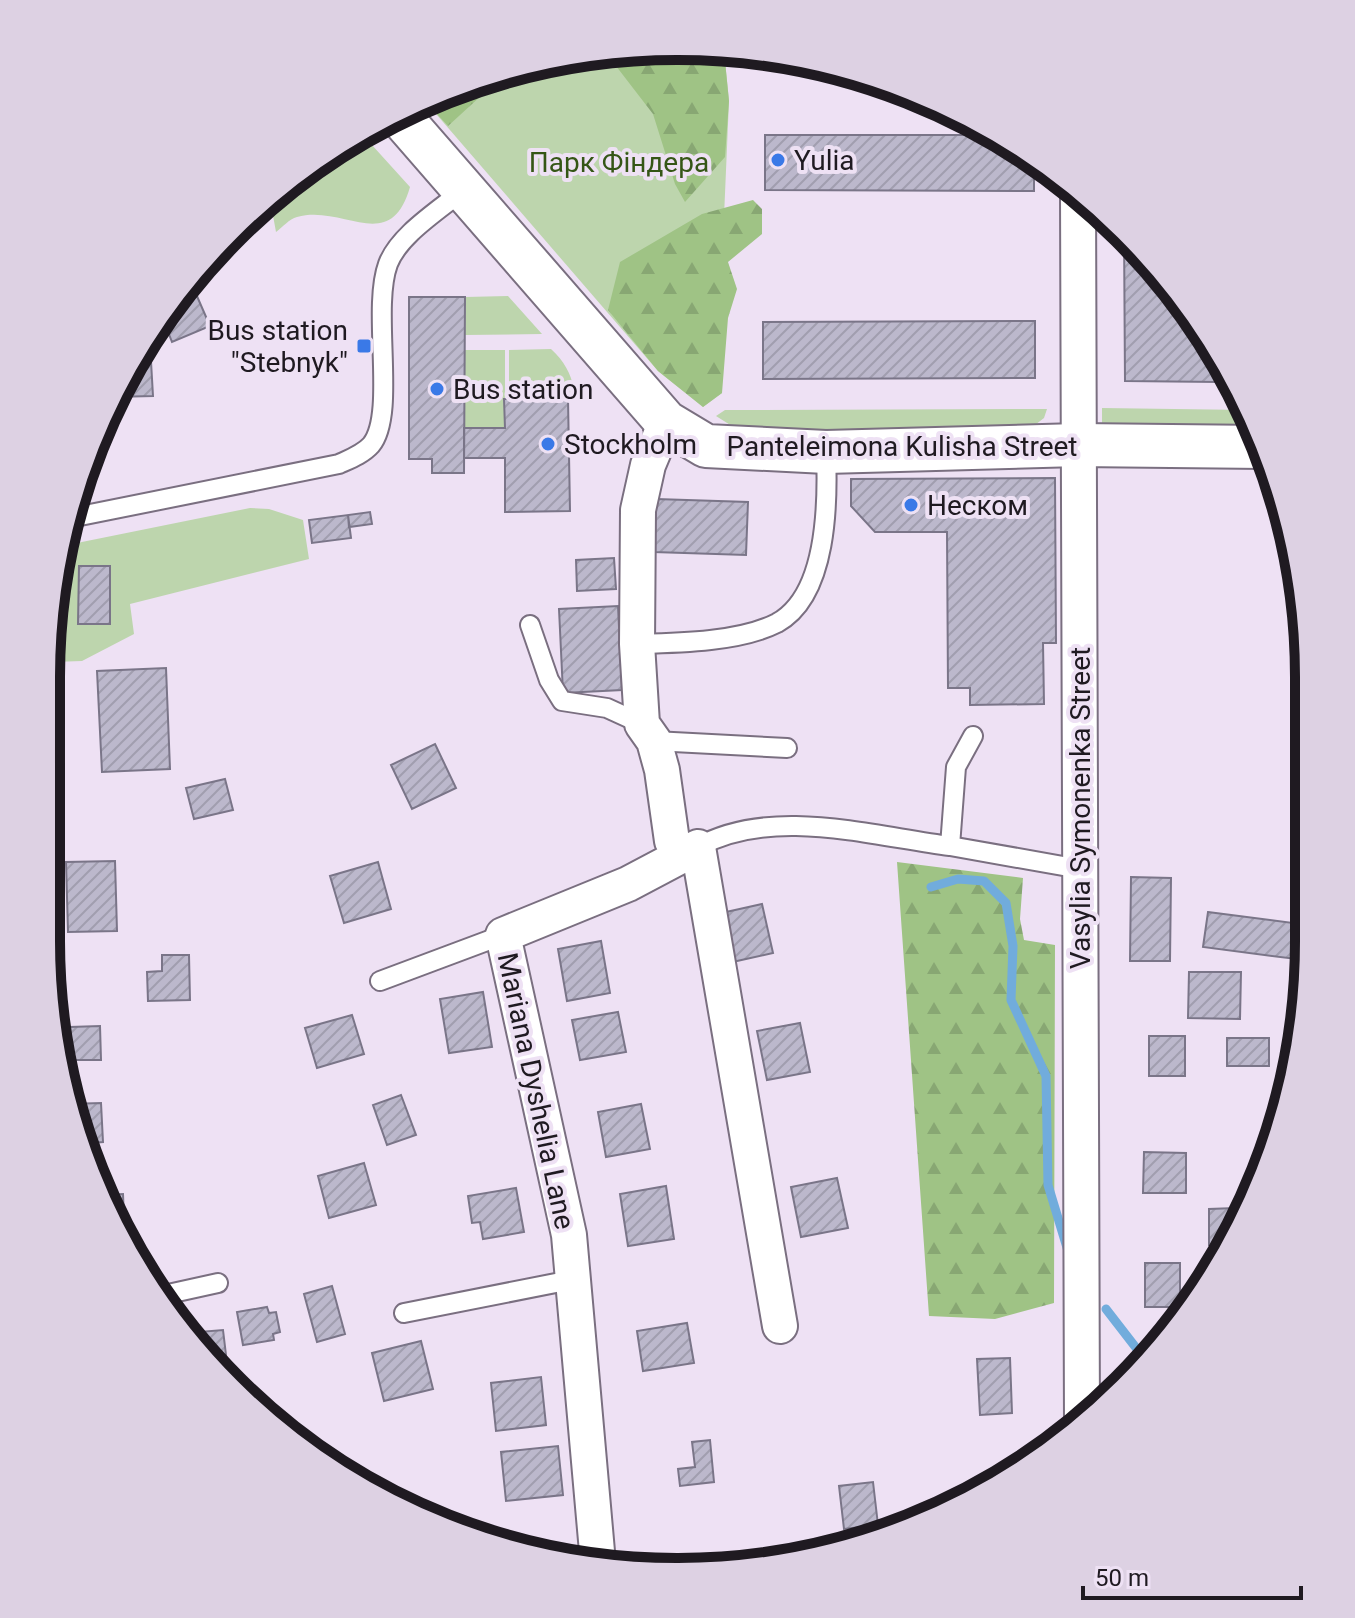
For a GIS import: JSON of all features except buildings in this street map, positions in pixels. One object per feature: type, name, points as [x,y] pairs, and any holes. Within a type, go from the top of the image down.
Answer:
[{"type":"street","name":"Panteleimona Kulisha Street","points":[[406,123],[666,422],[706,446],[826,452],[1078,445],[1250,447]]},
{"type":"street","name":"Vasylia Symonenka Street","points":[[1078,208],[1082,1407]]},
{"type":"street","points":[[666,422],[648,465],[638,510],[637,644],[648,733],[662,770],[672,841],[689,851],[780,1326]]},
{"type":"street","name":"Mariana Dyshelia Lane","points":[[597,1553],[569,1235],[503,935],[628,884],[689,851]]},
{"type":"lane","points":[[82,516],[339,464],[370,445],[381,418],[381,290],[388,265],[402,244],[462,191]]},
{"type":"lane","points":[[637,644],[700,643],[767,626],[789,612],[811,577],[821,550],[828,498],[826,452]]},
{"type":"lane","points":[[530,625],[549,680],[562,701],[607,708],[648,733],[787,748]]},
{"type":"lane","points":[[950,846],[956,767],[973,736]]},
{"type":"lane","points":[[689,851],[719,835],[765,827],[807,827],[950,846],[1080,869]]},
{"type":"lane","points":[[380,981],[503,935]]},
{"type":"lane","points":[[404,1313],[571,1280]]},
{"type":"lane","points":[[171,1293],[218,1283]]},
{"type":"green space","name":"Парк Фіндера","points":[[637,61],[725,62],[729,101],[721,286],[722,393],[703,407],[658,371],[433,111],[518,81],[597,65]]},
{"type":"green space","points":[[725,62],[729,101],[725,157],[685,202],[675,184],[653,114],[614,63]]},
{"type":"green space","points":[[487,91],[448,126],[434,110]]},
{"type":"green space","points":[[370,143],[410,187],[401,208],[391,219],[364,223],[315,215],[294,218],[276,232],[272,211],[334,164]]},
{"type":"green space","points":[[753,200],[762,209],[762,234],[728,262],[737,289],[728,318],[722,393],[703,407],[658,371],[608,310],[620,262],[702,214]]},
{"type":"green space","points":[[508,296],[542,334],[464,335],[465,297]]},
{"type":"green space","points":[[551,349],[571,378],[574,390],[568,399],[509,399],[509,350]]},
{"type":"green space","points":[[464,350],[505,350],[505,428],[464,428]]},
{"type":"green space","points":[[1102,408],[1234,410],[1242,427],[1102,426]]},
{"type":"green space","points":[[1047,409],[1044,418],[1031,428],[827,433],[735,428],[716,416],[725,410]]},
{"type":"green space","points":[[250,508],[269,509],[303,520],[309,559],[130,604],[134,634],[82,661],[60,662],[65,597],[75,543]]},
{"type":"green space","points":[[897,862],[1023,878],[1020,919],[1024,940],[1055,945],[1054,1303],[995,1319],[929,1316]]},
{"type":"waterway","points":[[931,887],[958,879],[984,881],[1006,903],[1013,946],[1011,1000],[1046,1076],[1048,1185],[1068,1251]]},
{"type":"waterway","points":[[1106,1309],[1139,1351]]},
{"type":"place","name":"Yulia","points":[[778,160]]},
{"type":"place","name":"Bus station \"Stebnyk\"","points":[[364,346]]},
{"type":"place","name":"Bus station","points":[[437,389]]},
{"type":"place","name":"Stockholm","points":[[548,444]]},
{"type":"place","name":"Неском","points":[[911,505]]}]
